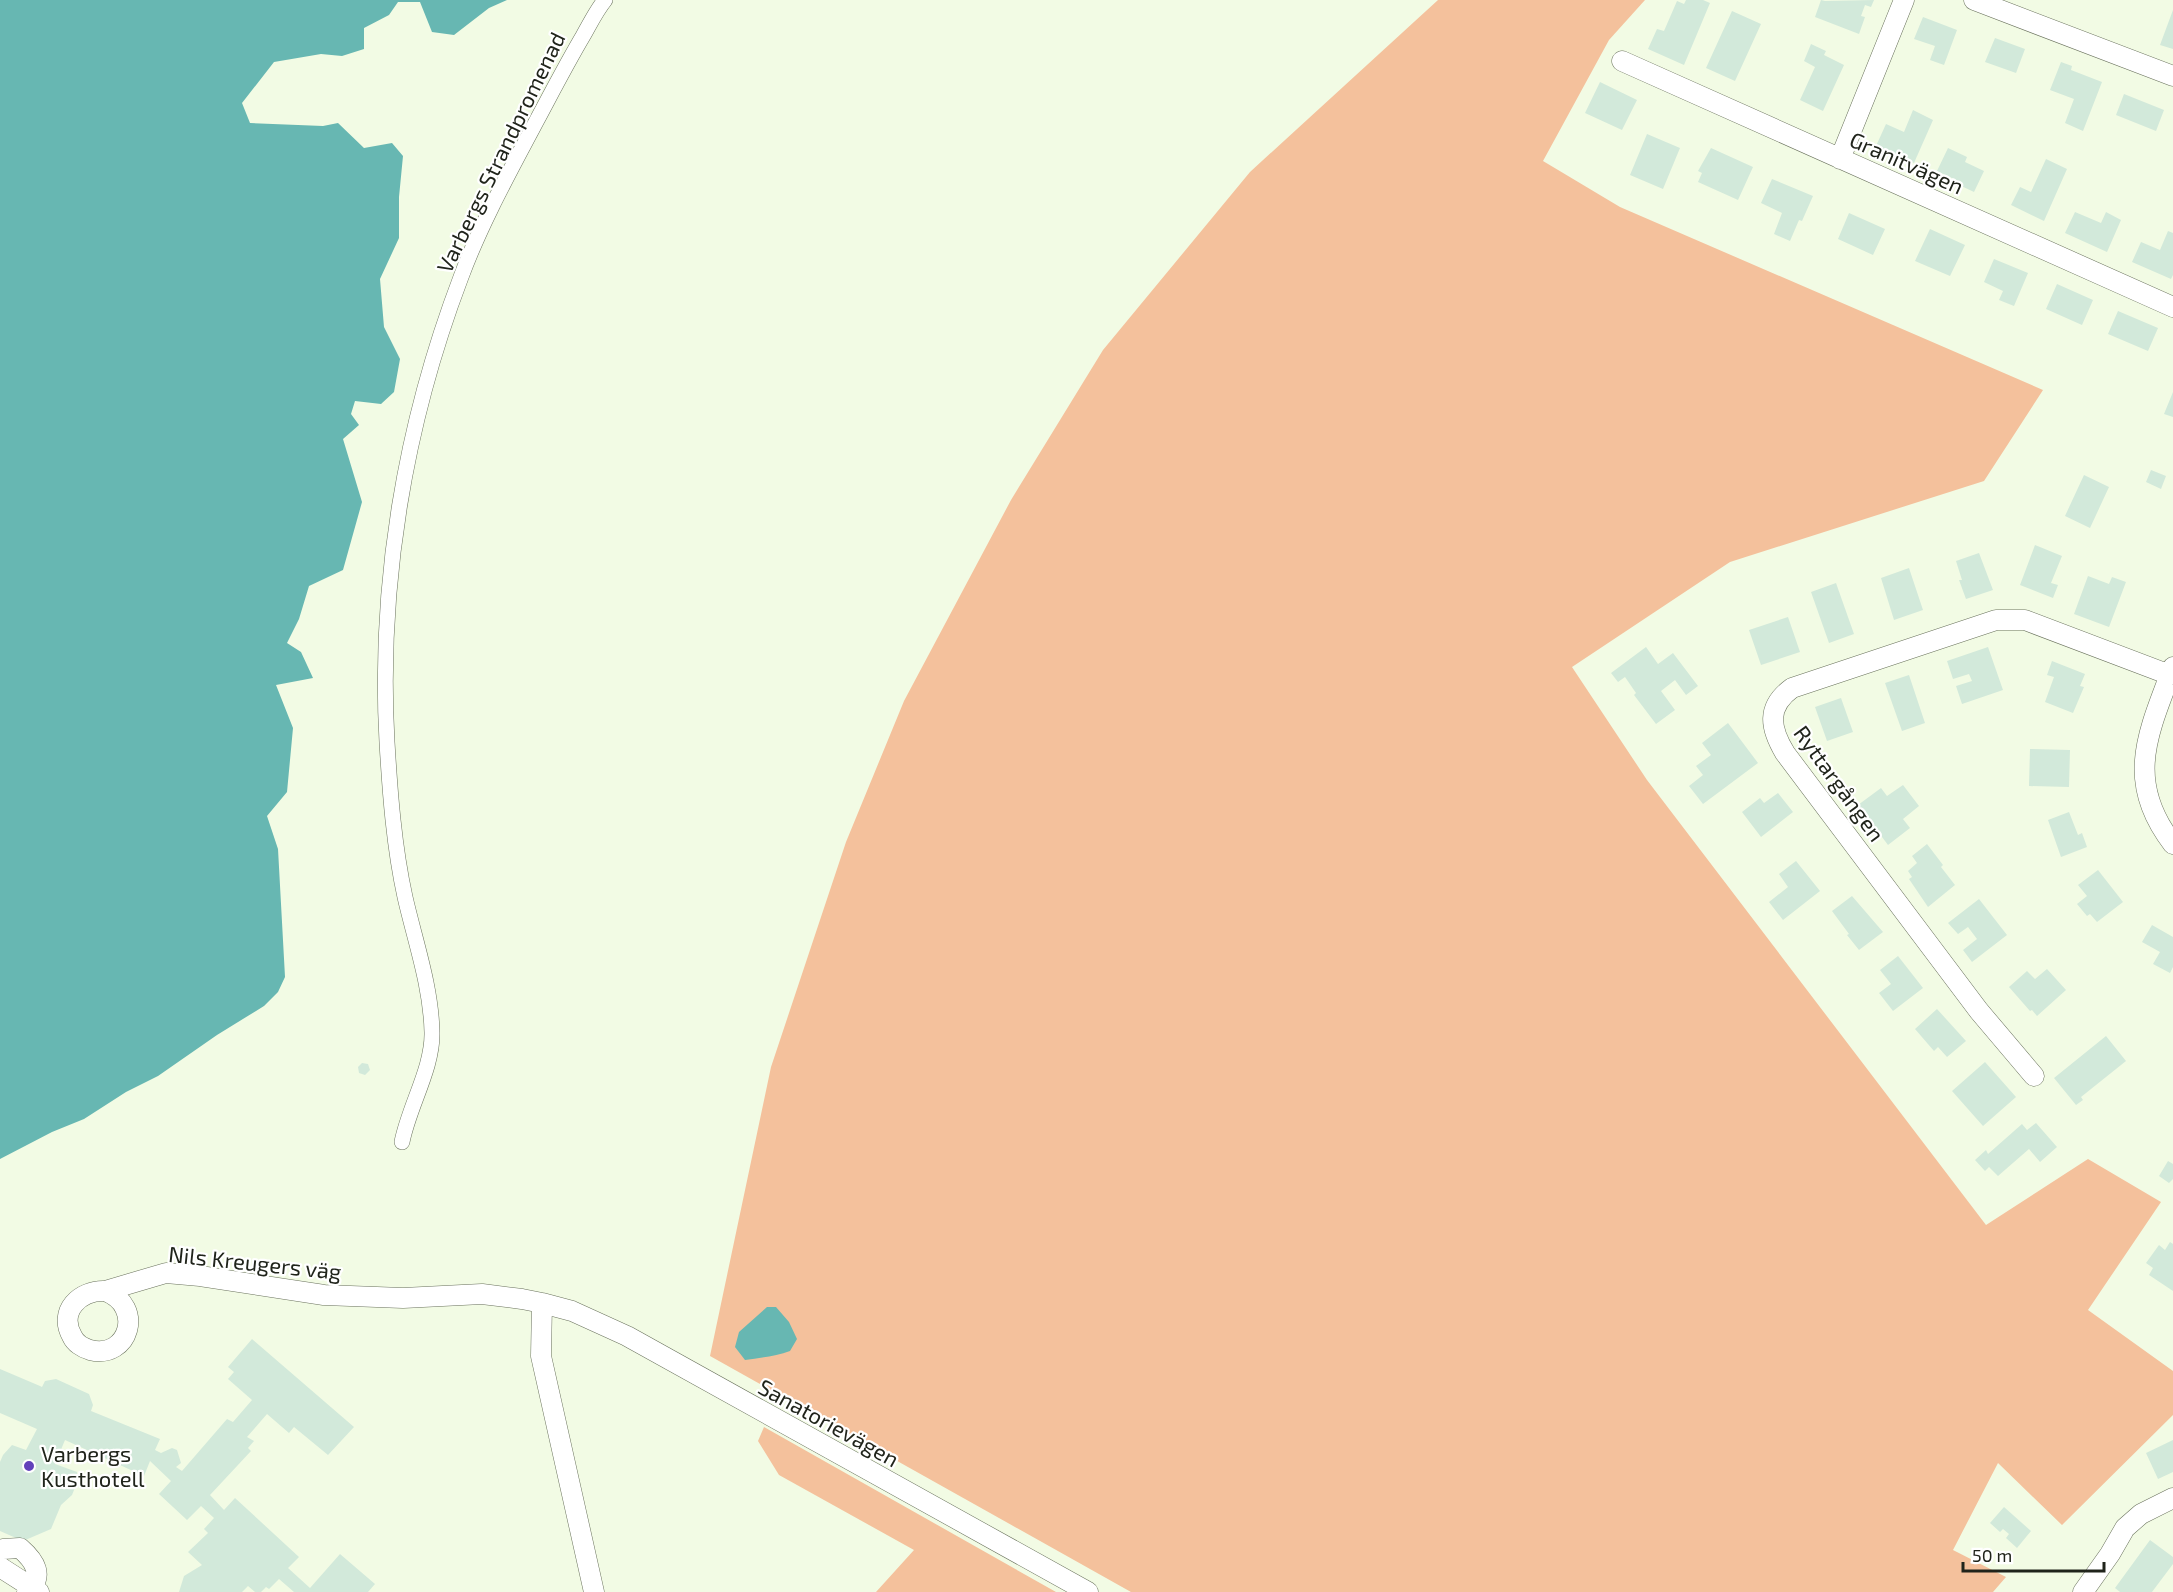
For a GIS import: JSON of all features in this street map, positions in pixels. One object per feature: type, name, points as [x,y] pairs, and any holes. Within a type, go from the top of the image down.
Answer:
[{"type":"street","name":"Varbergs Strandpromenad","points":[[402,1142],[430,1057],[432,1034],[422,967],[403,884],[395,832],[387,741],[388,604],[409,452],[438,343],[461,275],[516,159],[579,42],[605,0]]},
{"type":"street","points":[[1840,159],[1904,0]]},
{"type":"street","points":[[1974,0],[2173,76]]},
{"type":"street","name":"Granitvägen","points":[[1622,61],[2173,307]]},
{"type":"street","name":"Ryttargången","points":[[2034,1076],[1979,1011],[1785,753],[1776,738],[1773,722],[1775,708],[1780,697],[1792,688],[1996,620],[2025,620],[2172,671]]},
{"type":"street","points":[[2172,671],[2146,741],[2144,766],[2148,800],[2159,824],[2173,844]]},
{"type":"street","name":"Nils Kreugers väg","points":[[105,1291],[166,1273],[324,1295],[403,1298]]},
{"type":"street","name":"Sanatorievägen","points":[[403,1298],[482,1294],[522,1299],[572,1311],[627,1336],[1088,1592]]},
{"type":"street","points":[[542,1303],[541,1356],[594,1592]]},
{"type":"street","points":[[2083,1592],[2125,1528],[2141,1514],[2173,1498]]},
{"type":"street","points":[[0,1552],[3,1549],[20,1548],[32,1559],[37,1576],[33,1590],[0,1568]]},
{"type":"shaded area","points":[[1438,0],[1645,0],[1609,40],[1543,161],[1620,207],[2043,390],[1984,481],[1730,562],[1572,667],[1647,780],[1986,1225],[2088,1159],[2161,1202],[2088,1310],[2173,1371],[2173,1415],[2062,1525],[1998,1463],[1953,1550],[2006,1577],[1993,1592],[1131,1592],[710,1356],[771,1067],[846,842],[904,701],[1011,500],[1103,350],[1250,172]]},
{"type":"shaded area","points":[[764,1427],[1056,1592],[876,1592],[914,1550],[779,1475],[758,1441]]},
{"type":"water","points":[[0,0],[507,0],[489,8],[454,35],[432,32],[420,2],[398,2],[389,15],[364,28],[364,49],[342,56],[321,54],[274,62],[242,103],[250,123],[323,126],[338,123],[364,148],[392,143],[403,156],[399,197],[399,238],[380,279],[384,327],[400,359],[394,392],[381,404],[355,401],[351,414],[359,425],[343,439],[362,502],[343,570],[309,586],[299,619],[287,643],[301,652],[313,678],[276,685],[293,728],[287,792],[267,816],[278,849],[285,977],[278,992],[264,1006],[158,1076],[126,1092],[84,1119],[52,1132],[0,1159]]},
{"type":"water","points":[[767,1307],[776,1307],[789,1322],[797,1339],[790,1351],[745,1360],[735,1347],[739,1332]]},
{"type":"building","points":[[1686,0],[1703,0],[1710,3],[1684,65],[1648,49],[1657,29],[1664,31],[1677,1],[1684,4]]},
{"type":"building","points":[[1821,0],[1874,0],[1871,7],[1865,5],[1861,16],[1865,17],[1859,34],[1815,17]]},
{"type":"building","points":[[2173,10],[2173,49],[2160,45]]},
{"type":"building","points":[[1732,11],[1761,24],[1735,81],[1706,68]]},
{"type":"building","points":[[1923,17],[1957,30],[1944,65],[1930,60],[1935,46],[1914,39]]},
{"type":"building","points":[[1995,38],[2025,49],[2016,73],[1985,62]]},
{"type":"building","points":[[1811,44],[1826,51],[1824,55],[1844,65],[1823,111],[1800,100],[1815,67],[1804,61]]},
{"type":"building","points":[[2061,62],[2072,66],[2071,70],[2102,82],[2083,131],[2065,123],[2074,99],[2050,90]]},
{"type":"building","points":[[1600,82],[1637,100],[1622,130],[1585,113]]},
{"type":"building","points":[[2124,94],[2164,110],[2156,131],[2116,115]]},
{"type":"building","points":[[1913,110],[1933,120],[1914,163],[1876,146],[1886,124],[1904,132]]},
{"type":"building","points":[[1647,134],[1680,148],[1663,189],[1630,175]]},
{"type":"building","points":[[1711,148],[1753,167],[1738,200],[1698,182],[1702,173],[1698,171]]},
{"type":"building","points":[[1948,148],[1967,157],[1965,162],[1984,171],[1974,192],[1937,171]]},
{"type":"building","points":[[2046,159],[2067,169],[2044,221],[2011,205],[2020,187],[2031,192]]},
{"type":"building","points":[[1772,179],[1813,196],[1790,241],[1774,234],[1782,213],[1761,203]]},
{"type":"building","points":[[2075,212],[2101,223],[2106,212],[2121,220],[2107,252],[2065,233]]},
{"type":"building","points":[[1849,213],[1885,229],[1873,255],[1838,239]]},
{"type":"building","points":[[1930,229],[1965,245],[1950,276],[1915,261]]},
{"type":"building","points":[[2168,231],[2173,233],[2173,275],[2171,279],[2132,262],[2141,242],[2160,250]]},
{"type":"building","points":[[1994,259],[2028,273],[2014,306],[1999,300],[2003,291],[1984,282]]},
{"type":"building","points":[[2057,284],[2093,300],[2082,325],[2046,309]]},
{"type":"building","points":[[2118,311],[2158,328],[2148,351],[2108,334]]},
{"type":"building","points":[[2173,392],[2173,417],[2164,414]]},
{"type":"building","points":[[2151,470],[2166,476],[2161,489],[2146,482]]},
{"type":"building","points":[[2084,475],[2109,487],[2090,528],[2065,516]]},
{"type":"building","points":[[2035,545],[2062,556],[2051,583],[2058,585],[2053,598],[2020,585]]},
{"type":"building","points":[[1979,553],[1993,590],[1966,599],[1959,580],[1962,580],[1956,561]]},
{"type":"building","points":[[1909,568],[1923,610],[1894,620],[1881,578]]},
{"type":"building","points":[[2088,576],[2109,584],[2112,577],[2126,582],[2109,627],[2074,614]]},
{"type":"building","points":[[1836,583],[1854,634],[1829,643],[1811,592]]},
{"type":"building","points":[[1788,617],[1800,652],[1761,665],[1749,630]]},
{"type":"building","points":[[1646,647],[1658,664],[1673,653],[1698,686],[1686,695],[1675,680],[1661,691],[1675,710],[1656,724],[1634,695],[1636,693],[1625,677],[1618,682],[1611,673]]},
{"type":"building","points":[[1988,647],[2003,690],[1962,704],[1956,686],[1972,681],[1969,674],[1953,679],[1947,661]]},
{"type":"building","points":[[2052,661],[2085,674],[2080,686],[2084,687],[2073,713],[2045,702],[2054,677],[2047,675]]},
{"type":"building","points":[[1909,675],[1925,723],[1902,731],[1885,683]]},
{"type":"building","points":[[1841,698],[1853,732],[1827,741],[1815,707]]},
{"type":"building","points":[[1728,723],[1758,763],[1703,804],[1689,786],[1703,775],[1696,766],[1711,755],[1702,743]]},
{"type":"building","points":[[2030,749],[2070,750],[2069,787],[2029,786]]},
{"type":"building","points":[[1903,785],[1919,806],[1903,819],[1910,828],[1888,845],[1858,805],[1881,788],[1887,796]]},
{"type":"building","points":[[1778,793],[1793,812],[1761,837],[1742,812],[1760,798],[1764,803]]},
{"type":"building","points":[[2069,812],[2078,835],[2082,833],[2087,847],[2061,857],[2048,820]]},
{"type":"building","points":[[1927,844],[1955,885],[1928,907],[1909,879],[1912,877],[1908,871],[1917,863],[1912,856]]},
{"type":"building","points":[[1796,861],[1820,891],[1783,920],[1769,902],[1788,887],[1779,874]]},
{"type":"building","points":[[2098,870],[2123,902],[2097,922],[2090,914],[2087,916],[2077,904],[2087,896],[2078,885]]},
{"type":"building","points":[[1852,896],[1883,932],[1859,950],[1832,911]]},
{"type":"building","points":[[1979,899],[2007,935],[1972,962],[1963,950],[1977,939],[1968,927],[1958,934],[1948,923]]},
{"type":"building","points":[[2152,925],[2173,937],[2173,967],[2170,973],[2153,964],[2160,952],[2142,942]]},
{"type":"building","points":[[1898,956],[1923,988],[1893,1011],[1879,993],[1891,984],[1880,970]]},
{"type":"building","points":[[2047,969],[2066,990],[2037,1016],[2009,987],[2027,971],[2035,979]]},
{"type":"building","points":[[1937,1009],[1966,1041],[1947,1057],[1938,1047],[1934,1051],[1915,1029]]},
{"type":"building","points":[[2106,1036],[2126,1061],[2081,1097],[2083,1100],[2076,1105],[2054,1078]]},
{"type":"building","points":[[1985,1062],[2016,1097],[1983,1126],[1952,1091]]},
{"type":"building","points":[[362,1063],[368,1064],[370,1070],[365,1075],[359,1073],[358,1067]]},
{"type":"building","points":[[2036,1123],[2057,1147],[2040,1162],[2029,1149],[1998,1176],[1989,1167],[1985,1171],[1975,1160],[1986,1150],[1988,1154],[2022,1124],[2027,1130]]},
{"type":"building","points":[[2168,1161],[2173,1164],[2173,1179],[2169,1183],[2159,1176]]},
{"type":"building","points":[[2170,1242],[2173,1244],[2173,1291],[2149,1275],[2153,1268],[2146,1263],[2159,1245],[2165,1250]]},
{"type":"building","name":"Varbergs Kusthotell","points":[[252,1339],[354,1427],[328,1455],[294,1427],[289,1433],[267,1414],[247,1437],[254,1441],[248,1448],[251,1451],[210,1495],[224,1510],[235,1498],[299,1557],[288,1568],[310,1588],[340,1554],[375,1584],[368,1592],[294,1592],[279,1579],[269,1589],[266,1587],[261,1592],[255,1592],[248,1586],[242,1592],[179,1592],[184,1576],[202,1565],[188,1552],[208,1533],[204,1529],[214,1518],[201,1506],[187,1520],[159,1494],[171,1481],[150,1461],[144,1476],[65,1440],[55,1464],[77,1472],[76,1485],[72,1495],[61,1505],[51,1529],[23,1541],[0,1531],[0,1462],[12,1445],[26,1450],[37,1429],[0,1413],[0,1369],[42,1387],[45,1381],[56,1379],[89,1394],[93,1405],[91,1411],[160,1439],[155,1450],[161,1453],[172,1448],[177,1450],[181,1463],[176,1467],[182,1471],[227,1419],[233,1422],[252,1400],[228,1379],[234,1372],[228,1367]]},
{"type":"building","points":[[2173,1440],[2173,1472],[2158,1479],[2146,1453]]},
{"type":"building","points":[[2004,1507],[2031,1531],[2017,1548],[2006,1538],[2009,1534],[2003,1529],[2000,1532],[1990,1523]]},
{"type":"building","points":[[2150,1540],[2173,1557],[2173,1564],[2152,1592],[2120,1592],[2115,1588]]},
{"type":"place","name":"Varbergs Kusthotell","points":[[29,1466]]}]
